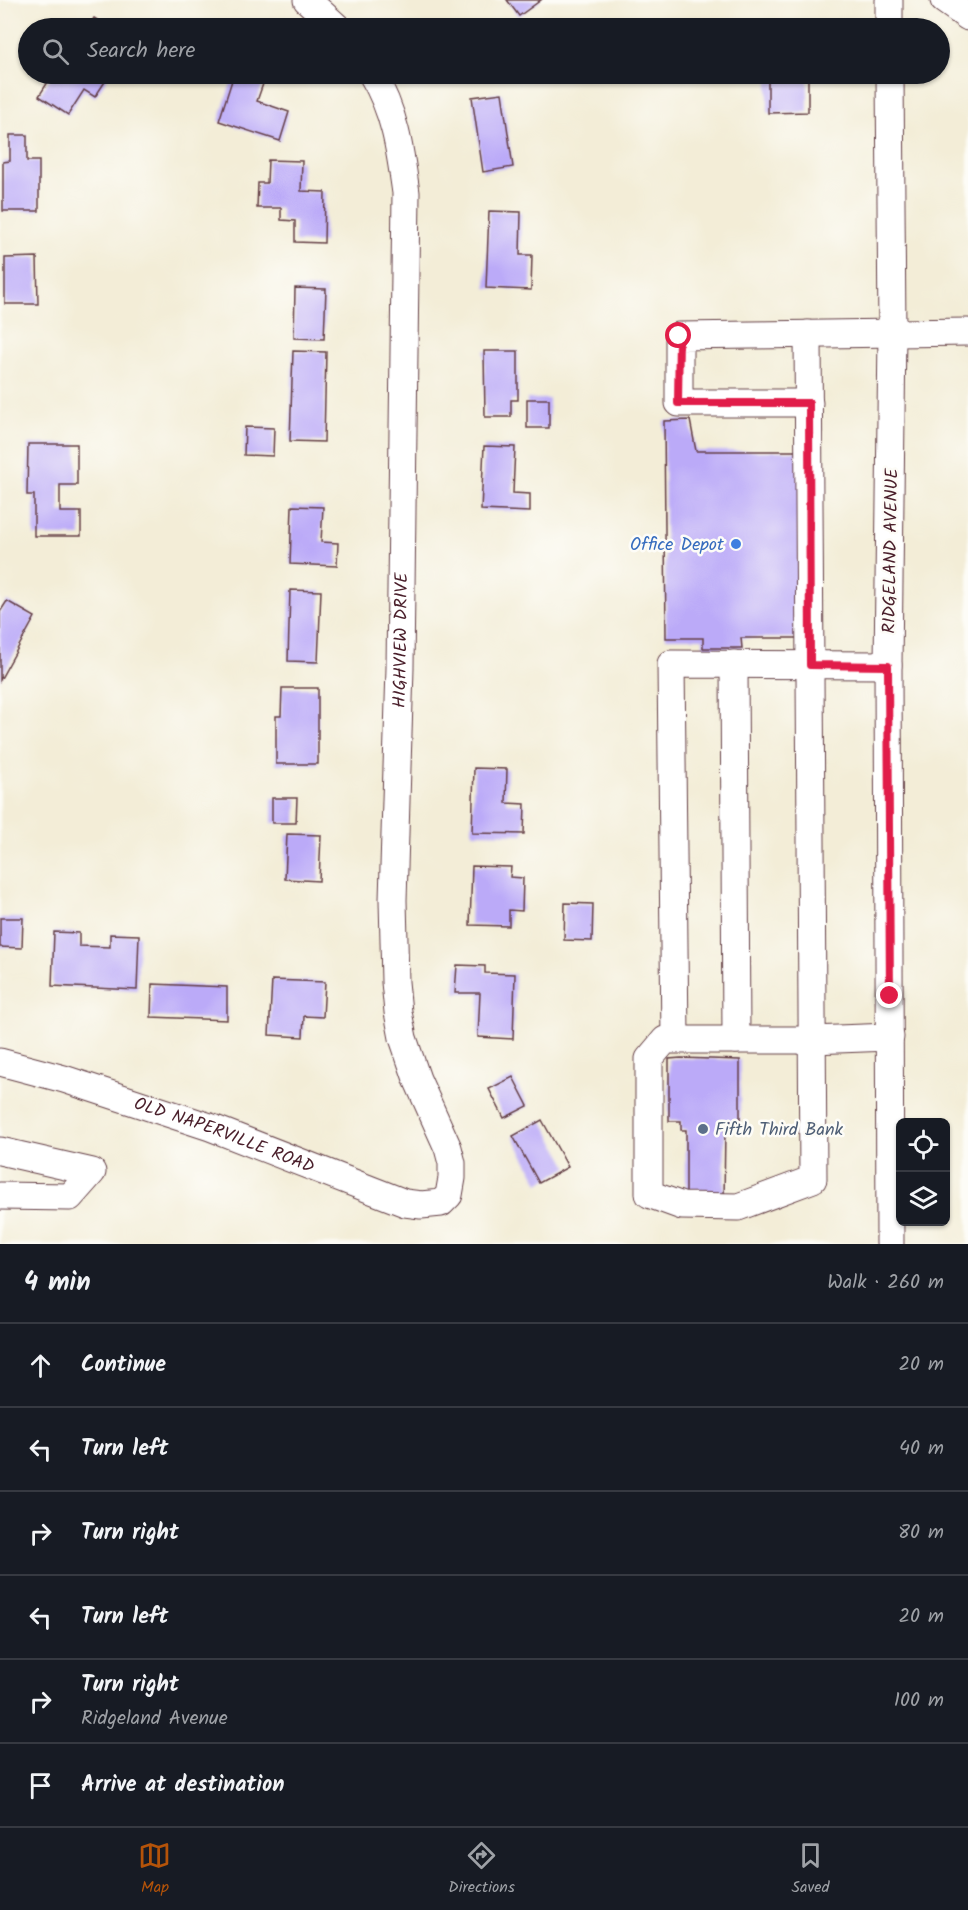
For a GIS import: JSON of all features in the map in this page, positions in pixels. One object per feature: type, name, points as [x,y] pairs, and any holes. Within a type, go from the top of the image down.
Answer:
[{"type":"street","points":[[307,0],[328,18]]},
{"type":"street","points":[[889,0],[890,18]]},
{"type":"street","points":[[944,0],[968,17]]},
{"type":"street","name":"HIGHVIEW DRIVE","points":[[377,84],[395,124],[406,193],[407,239],[400,657],[393,900],[395,982],[403,1038],[417,1079],[448,1148],[452,1163],[451,1188],[446,1200]]},
{"type":"street","name":"RIDGELAND AVENUE","points":[[890,84],[892,333],[888,666],[890,1244]]},
{"type":"street","points":[[809,403],[678,403],[679,336],[968,332]]},
{"type":"street","points":[[808,334],[809,403],[810,665],[812,1040],[813,1179],[738,1207],[682,1206],[649,1194],[649,1059],[665,1040],[812,1040],[890,1037]]},
{"type":"street","points":[[675,1040],[671,664],[888,666]]},
{"type":"street","points":[[734,664],[736,1040]]},
{"type":"street","name":"OLD NAPERVILLE ROAD","points":[[0,1062],[84,1085],[210,1127],[405,1203],[434,1205],[446,1200]]},
{"type":"street","points":[[0,1151],[92,1172],[70,1197],[0,1196]]},
{"type":"building","points":[[507,0],[541,0],[519,16]]},
{"type":"building","points":[[47,84],[103,84],[95,97],[84,90],[68,115],[39,96]]},
{"type":"building","points":[[231,84],[263,84],[257,101],[289,112],[280,141],[219,121]]},
{"type":"building","points":[[768,84],[808,84],[808,112],[768,113]]},
{"type":"building","points":[[502,93],[513,167],[483,172],[472,97]]},
{"type":"building","points":[[10,135],[27,135],[27,161],[39,161],[39,211],[3,211],[3,162],[10,161]]},
{"type":"building","points":[[268,160],[302,161],[301,191],[325,192],[324,243],[295,242],[295,221],[281,220],[281,208],[257,208],[258,183],[267,183]]},
{"type":"building","points":[[489,211],[521,212],[520,255],[532,255],[531,290],[486,288]]},
{"type":"building","points":[[37,257],[38,304],[5,304],[5,258]]},
{"type":"building","points":[[295,288],[326,289],[324,339],[294,338]]},
{"type":"building","points":[[293,351],[326,352],[324,442],[290,441]]},
{"type":"building","points":[[484,351],[518,351],[518,400],[511,400],[511,417],[485,417]]},
{"type":"building","points":[[527,399],[549,399],[549,428],[527,428]]},
{"type":"building","name":"Office Depot","points":[[690,420],[696,451],[808,451],[808,638],[741,638],[742,648],[703,648],[703,638],[666,638],[664,421]]},
{"type":"building","points":[[245,427],[274,428],[273,456],[244,455]]},
{"type":"building","points":[[28,444],[77,444],[77,485],[60,485],[60,512],[81,512],[81,536],[34,536],[34,495],[27,495]]},
{"type":"building","points":[[484,446],[515,447],[513,493],[530,494],[530,512],[481,510]]},
{"type":"building","points":[[292,506],[323,507],[321,542],[338,543],[337,566],[290,564]]},
{"type":"building","points":[[290,590],[321,591],[318,662],[288,661]]},
{"type":"building","points":[[7,601],[35,617],[0,680],[0,612]]},
{"type":"building","points":[[282,688],[318,688],[318,764],[276,764],[276,716],[281,716]]},
{"type":"building","points":[[474,768],[507,769],[506,803],[525,804],[524,834],[472,833]]},
{"type":"building","points":[[272,798],[297,798],[296,823],[272,823]]},
{"type":"building","points":[[287,834],[321,835],[319,881],[285,879]]},
{"type":"building","points":[[472,866],[511,867],[510,877],[523,878],[522,911],[509,910],[509,926],[470,925]]},
{"type":"building","points":[[565,903],[593,904],[592,941],[564,940]]},
{"type":"building","points":[[0,918],[23,918],[22,948],[0,947]]},
{"type":"building","points":[[54,932],[79,933],[79,946],[110,947],[110,934],[139,935],[137,990],[52,986]]},
{"type":"building","points":[[457,965],[485,966],[485,973],[515,974],[513,1039],[478,1037],[480,993],[455,993]]},
{"type":"building","points":[[272,980],[325,982],[323,1017],[304,1016],[303,1037],[269,1035]]},
{"type":"building","points":[[152,984],[227,987],[227,1020],[151,1017]]},
{"type":"building","name":"Fifth Third Bank","points":[[669,1059],[740,1060],[740,1121],[729,1121],[729,1129],[725,1129],[724,1200],[686,1200],[686,1130],[681,1130],[681,1121],[669,1121]]},
{"type":"building","points":[[513,1077],[528,1106],[504,1118],[489,1089]]},
{"type":"building","points":[[542,1120],[568,1167],[539,1183],[513,1136]]},
{"type":"place","name":"Office Depot","points":[[736,544]]},
{"type":"place","name":"Fifth Third Bank","points":[[703,1129]]},
{"type":"route","points":[[679,336],[678,403],[809,403],[810,665],[888,666],[890,996]]}]
